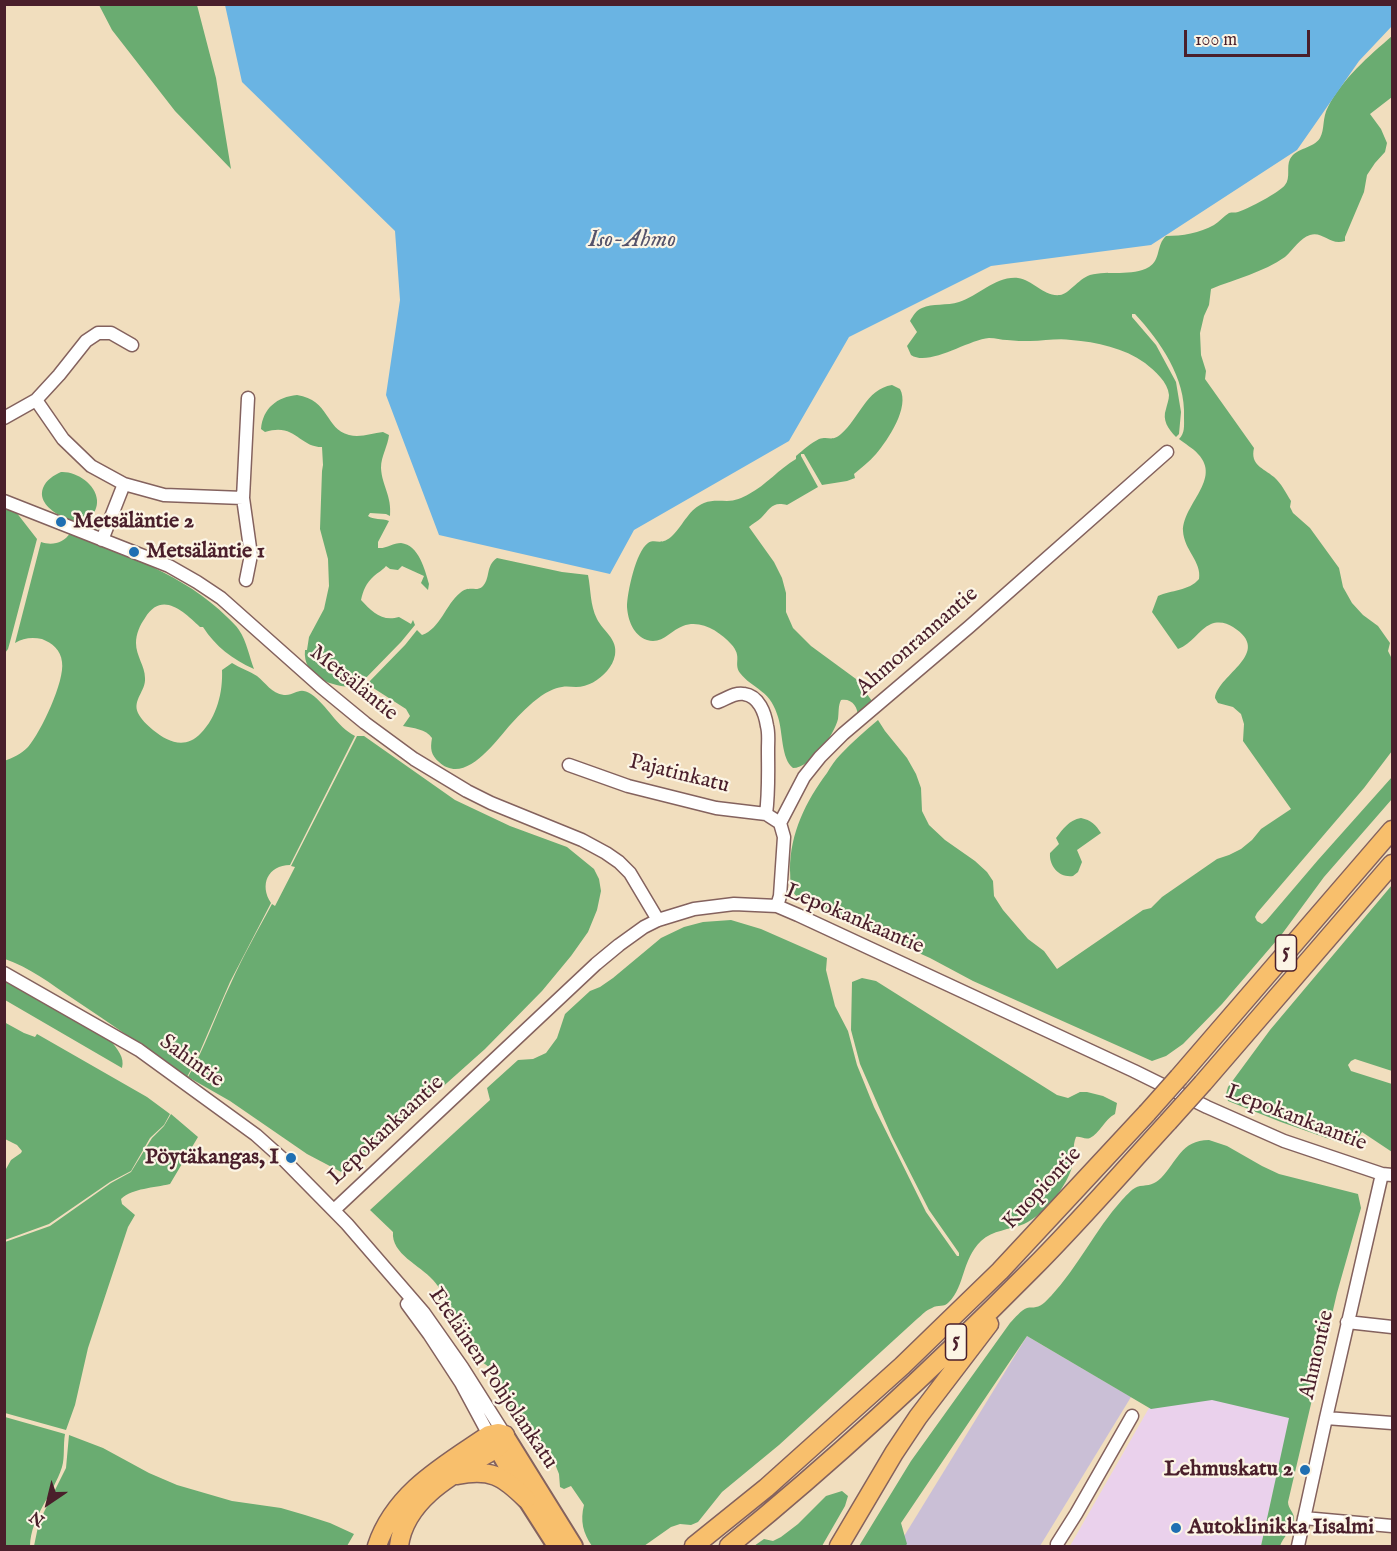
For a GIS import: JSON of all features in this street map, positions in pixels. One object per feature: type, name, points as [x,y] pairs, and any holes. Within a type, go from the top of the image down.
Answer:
[{"type":"highway","name":"Kuopiontie","points":[[694,1546],[766,1488],[902,1366],[1000,1271],[1179,1077],[1392,830]]},
{"type":"highway","name":"Kuopiontie","points":[[729,1546],[790,1496],[903,1394],[1033,1268],[1203,1083],[1392,864]]},
{"type":"highway","points":[[839,1546],[918,1417],[1033,1268]]},
{"type":"highway","points":[[399,1546],[410,1515],[433,1490],[497,1440]]},
{"type":"highway","points":[[377,1546],[391,1515],[412,1490],[432,1474],[497,1440]]},
{"type":"highway","points":[[449,1477],[468,1473],[499,1476],[526,1499]]},
{"type":"highway","points":[[679,1546],[766,1488]]},
{"type":"main road","name":"Eteläinen Pohjolankatu","points":[[497,1440],[526,1499],[556,1546]]},
{"type":"main road","name":"Eteläinen Pohjolankatu","points":[[497,1440],[574,1546]]},
{"type":"street","points":[[4,418],[36,400],[86,341],[99,333],[111,333],[132,345]]},
{"type":"street","points":[[246,580],[251,555],[243,498],[248,398]]},
{"type":"street","points":[[36,400],[63,439],[90,466],[124,484],[164,495],[243,498]]},
{"type":"street","name":"Ahmonrannantie","points":[[780,823],[804,777],[843,734],[1167,453]]},
{"type":"street","points":[[102,540],[124,484]]},
{"type":"street","name":"Metsäläntie","points":[[4,501],[169,567],[197,582],[220,598],[365,723],[414,759],[443,778],[491,803],[582,840],[606,853],[630,873],[658,920]]},
{"type":"street","points":[[718,702],[743,693],[757,700],[762,709],[767,726],[769,791],[766,814]]},
{"type":"street","name":"Pajatinkatu","points":[[569,765],[628,786],[716,808],[766,814],[780,823]]},
{"type":"street","points":[[777,906],[780,897],[783,837],[780,823]]},
{"type":"street","name":"Lepokankaantie","points":[[334,1210],[619,945],[658,920],[694,909],[734,903],[777,906],[1284,1141],[1387,1174]]},
{"type":"street","name":"Sahintie","points":[[4,973],[139,1050],[256,1135],[334,1210]]},
{"type":"street","name":"Ahmontie","points":[[1298,1546],[1347,1322],[1387,1174]]},
{"type":"street","name":"Eteläinen Pohjolankatu","points":[[334,1210],[424,1313],[462,1367],[497,1440]]},
{"type":"street","points":[[1347,1322],[1392,1327]]},
{"type":"street","points":[[1059,1546],[1132,1416]]},
{"type":"street","points":[[1326,1418],[1392,1423]]},
{"type":"street","points":[[1304,1518],[1392,1526]]},
{"type":"shaded area","points":[[1027,1336],[1131,1397],[1040,1546],[898,1546]]},
{"type":"shaded area","points":[[1161,1387],[1293,1405],[1261,1546],[1070,1546]]},
{"type":"green space","points":[[99,5],[197,5],[216,78],[231,169],[175,111],[112,30]]},
{"type":"green space","points":[[1392,36],[1392,97],[1370,114],[1381,129],[1387,143],[1385,152],[1367,175],[1364,192],[1345,241],[1335,242],[1319,235],[1310,235],[1277,262],[1211,289],[1209,305],[1200,333],[1201,355],[1206,371],[1205,379],[1254,448],[1253,454],[1256,462],[1279,482],[1291,501],[1290,507],[1293,513],[1310,528],[1339,568],[1343,587],[1352,603],[1378,626],[1390,643],[1388,651],[1392,659],[1392,751],[1364,788],[1257,913],[1255,917],[1257,921],[1262,924],[1266,921],[1392,777],[1392,799],[1324,877],[1282,934],[1222,1004],[1183,1044],[1166,1056],[1152,1061],[973,981],[930,958],[803,901],[791,888],[793,843],[806,806],[837,759],[878,720],[907,758],[916,774],[921,788],[922,811],[929,825],[987,872],[993,881],[994,896],[1003,910],[1028,939],[1044,951],[1057,969],[1143,910],[1151,908],[1162,897],[1217,859],[1241,849],[1261,829],[1291,809],[1243,741],[1244,724],[1241,714],[1233,707],[1218,703],[1215,698],[1218,689],[1246,655],[1248,646],[1244,637],[1228,624],[1214,623],[1178,649],[1152,612],[1158,596],[1185,588],[1199,579],[1198,567],[1186,544],[1183,531],[1185,521],[1200,492],[1206,473],[1204,463],[1198,454],[1179,439],[1184,426],[1181,388],[1170,361],[1153,336],[1135,314],[1132,314],[1132,317],[1156,345],[1176,382],[1181,412],[1179,434],[1176,437],[1165,421],[1169,395],[1166,386],[1149,366],[1128,353],[1081,341],[1061,339],[1019,341],[989,338],[928,358],[919,358],[911,355],[907,346],[917,332],[910,321],[922,308],[959,302],[994,283],[1010,278],[1023,279],[1049,293],[1060,295],[1090,275],[1142,270],[1153,264],[1166,236],[1185,235],[1203,230],[1214,225],[1229,213],[1243,210],[1271,196],[1287,182],[1289,162],[1293,155],[1320,138],[1326,111],[1341,87],[1357,68]]},
{"type":"green space","points":[[892,385],[900,389],[902,396],[900,414],[886,440],[873,457],[854,474],[855,478],[822,485],[804,454],[801,454],[818,487],[787,505],[775,505],[749,527],[774,562],[782,578],[786,593],[786,612],[793,628],[811,646],[856,679],[872,701],[858,717],[854,704],[848,700],[841,700],[836,726],[827,742],[807,763],[793,768],[786,758],[780,723],[774,706],[767,696],[740,673],[735,649],[727,639],[710,628],[697,624],[683,626],[662,639],[652,641],[638,635],[630,622],[627,607],[633,573],[640,554],[648,543],[669,539],[690,513],[704,503],[736,500],[755,490],[796,459],[796,456],[813,442],[822,438],[835,438],[841,434],[869,398],[883,388]]},
{"type":"green space","points":[[297,395],[308,398],[322,408],[341,432],[353,436],[383,432],[389,435],[381,468],[390,503],[390,516],[370,513],[368,516],[389,521],[378,542],[378,548],[401,543],[412,548],[420,559],[429,584],[428,590],[421,583],[424,576],[402,566],[398,570],[386,566],[369,581],[361,600],[369,608],[382,617],[399,617],[411,624],[413,620],[415,625],[357,687],[339,686],[322,679],[314,674],[305,660],[309,637],[324,609],[329,586],[328,559],[320,529],[322,447],[314,446],[290,432],[275,430],[265,432],[261,429],[265,415],[272,405],[283,398]]},
{"type":"green space","points":[[61,472],[79,476],[93,489],[97,505],[92,522],[99,532],[62,517],[46,504],[42,497],[44,485]]},
{"type":"green space","points":[[4,508],[16,512],[37,539],[10,642],[5,653]]},
{"type":"green space","points":[[70,533],[153,567],[192,589],[232,622],[244,639],[254,669],[225,652],[203,627],[180,610],[173,606],[159,605],[152,610],[141,624],[136,640],[136,648],[145,678],[137,708],[142,720],[159,734],[171,741],[183,743],[201,733],[207,727],[218,704],[222,670],[232,663],[257,676],[279,694],[288,695],[303,691],[311,694],[342,727],[355,736],[290,865],[276,868],[268,877],[266,889],[271,903],[230,982],[187,1077],[40,976],[5,959],[4,761],[23,752],[33,740],[51,706],[62,670],[60,654],[49,643],[42,639],[31,638],[15,643],[41,542],[57,543]]},
{"type":"green space","points":[[497,558],[562,572],[588,575],[595,614],[614,644],[615,657],[607,671],[597,680],[585,686],[553,689],[533,702],[479,759],[459,769],[449,768],[434,757],[431,749],[432,738],[429,735],[419,729],[403,726],[410,716],[406,709],[367,684],[417,630],[422,635],[434,627],[460,593],[466,589],[482,587],[493,561]]},
{"type":"green space","points":[[357,736],[364,736],[455,800],[510,826],[567,847],[594,869],[601,891],[597,910],[588,932],[542,991],[485,1049],[345,1174],[307,1154],[230,1101],[188,1077],[240,963],[272,904],[275,906],[295,867],[291,866]]},
{"type":"green space","points":[[1081,818],[1093,823],[1101,833],[1077,850],[1082,862],[1078,872],[1073,876],[1064,875],[1053,867],[1050,853],[1059,844],[1056,838],[1064,828]]},
{"type":"green space","points":[[1392,885],[1392,1071],[1355,1059],[1348,1065],[1351,1071],[1392,1084],[1392,1152],[1362,1132],[1352,1147],[1228,1101],[1226,1094],[1228,1087],[1270,1030]]},
{"type":"green space","points":[[731,920],[761,929],[827,958],[826,970],[835,1006],[848,1031],[857,1065],[874,1107],[926,1212],[957,1256],[959,1253],[929,1210],[892,1137],[860,1064],[851,1030],[852,982],[862,978],[876,981],[1057,1095],[1068,1098],[1080,1092],[1087,1092],[1103,1096],[1117,1103],[1115,1114],[1090,1138],[1076,1137],[1073,1164],[1066,1182],[1040,1214],[1024,1224],[996,1232],[981,1241],[970,1256],[958,1288],[949,1302],[922,1314],[779,1445],[722,1492],[698,1522],[671,1527],[644,1546],[592,1546],[583,1527],[584,1505],[571,1486],[564,1489],[560,1487],[555,1464],[517,1420],[497,1387],[496,1374],[477,1357],[457,1330],[438,1286],[401,1253],[394,1240],[393,1232],[370,1210],[490,1100],[487,1088],[518,1060],[533,1059],[546,1053],[557,1038],[565,1014],[590,991],[613,978],[661,938],[684,927],[703,922]]},
{"type":"green space","points":[[5,981],[111,1041],[121,1057],[122,1068],[5,1000]]},
{"type":"green space","points":[[4,1022],[35,1037],[37,1034],[147,1097],[170,1114],[164,1125],[150,1138],[131,1171],[110,1182],[49,1224],[5,1240],[6,1169],[11,1160],[22,1151],[17,1145],[5,1139]]},
{"type":"green space","points":[[171,1114],[198,1137],[170,1184],[138,1190],[121,1199],[122,1204],[135,1215],[128,1227],[88,1348],[75,1405],[66,1430],[5,1413],[5,1242],[50,1226],[111,1183],[131,1172],[152,1138],[164,1126]]},
{"type":"green space","points":[[1209,1140],[1227,1146],[1279,1174],[1358,1194],[1361,1208],[1337,1293],[1288,1502],[1294,1520],[1280,1546],[1261,1546],[1289,1418],[1212,1400],[1151,1409],[1027,1336],[901,1523],[907,1544],[905,1546],[859,1546],[911,1461],[1010,1323],[1023,1310],[1044,1303],[1051,1296],[1070,1273],[1112,1212],[1130,1192],[1137,1187],[1158,1180],[1167,1172],[1180,1153],[1192,1144]]},
{"type":"green space","points":[[5,1417],[65,1434],[62,1467],[38,1515],[30,1546],[5,1546]]},
{"type":"green space","points":[[69,1435],[103,1448],[177,1485],[232,1501],[281,1508],[330,1523],[354,1534],[347,1546],[34,1546],[39,1522],[66,1468]]},
{"type":"green space","points":[[842,1491],[848,1496],[845,1506],[822,1546],[754,1546],[764,1539],[773,1541],[781,1537],[798,1524],[826,1496]]},
{"type":"water","name":"Iso-Ahmo","points":[[1392,4],[1392,26],[1359,61],[1297,150],[1151,245],[991,266],[849,337],[789,441],[634,530],[610,574],[439,535],[386,395],[400,300],[395,231],[242,82],[225,5]]},
{"type":"place","name":"Metsäläntie 2","points":[[61,522]]},
{"type":"place","name":"Metsäläntie 1","points":[[134,552]]},
{"type":"place","name":"Pöytäkangas, I","points":[[291,1158]]},
{"type":"place","name":"Lehmuskatu 2","points":[[1305,1470]]},
{"type":"place","name":"Autoklinikka Iisalmi","points":[[1176,1528]]}]
